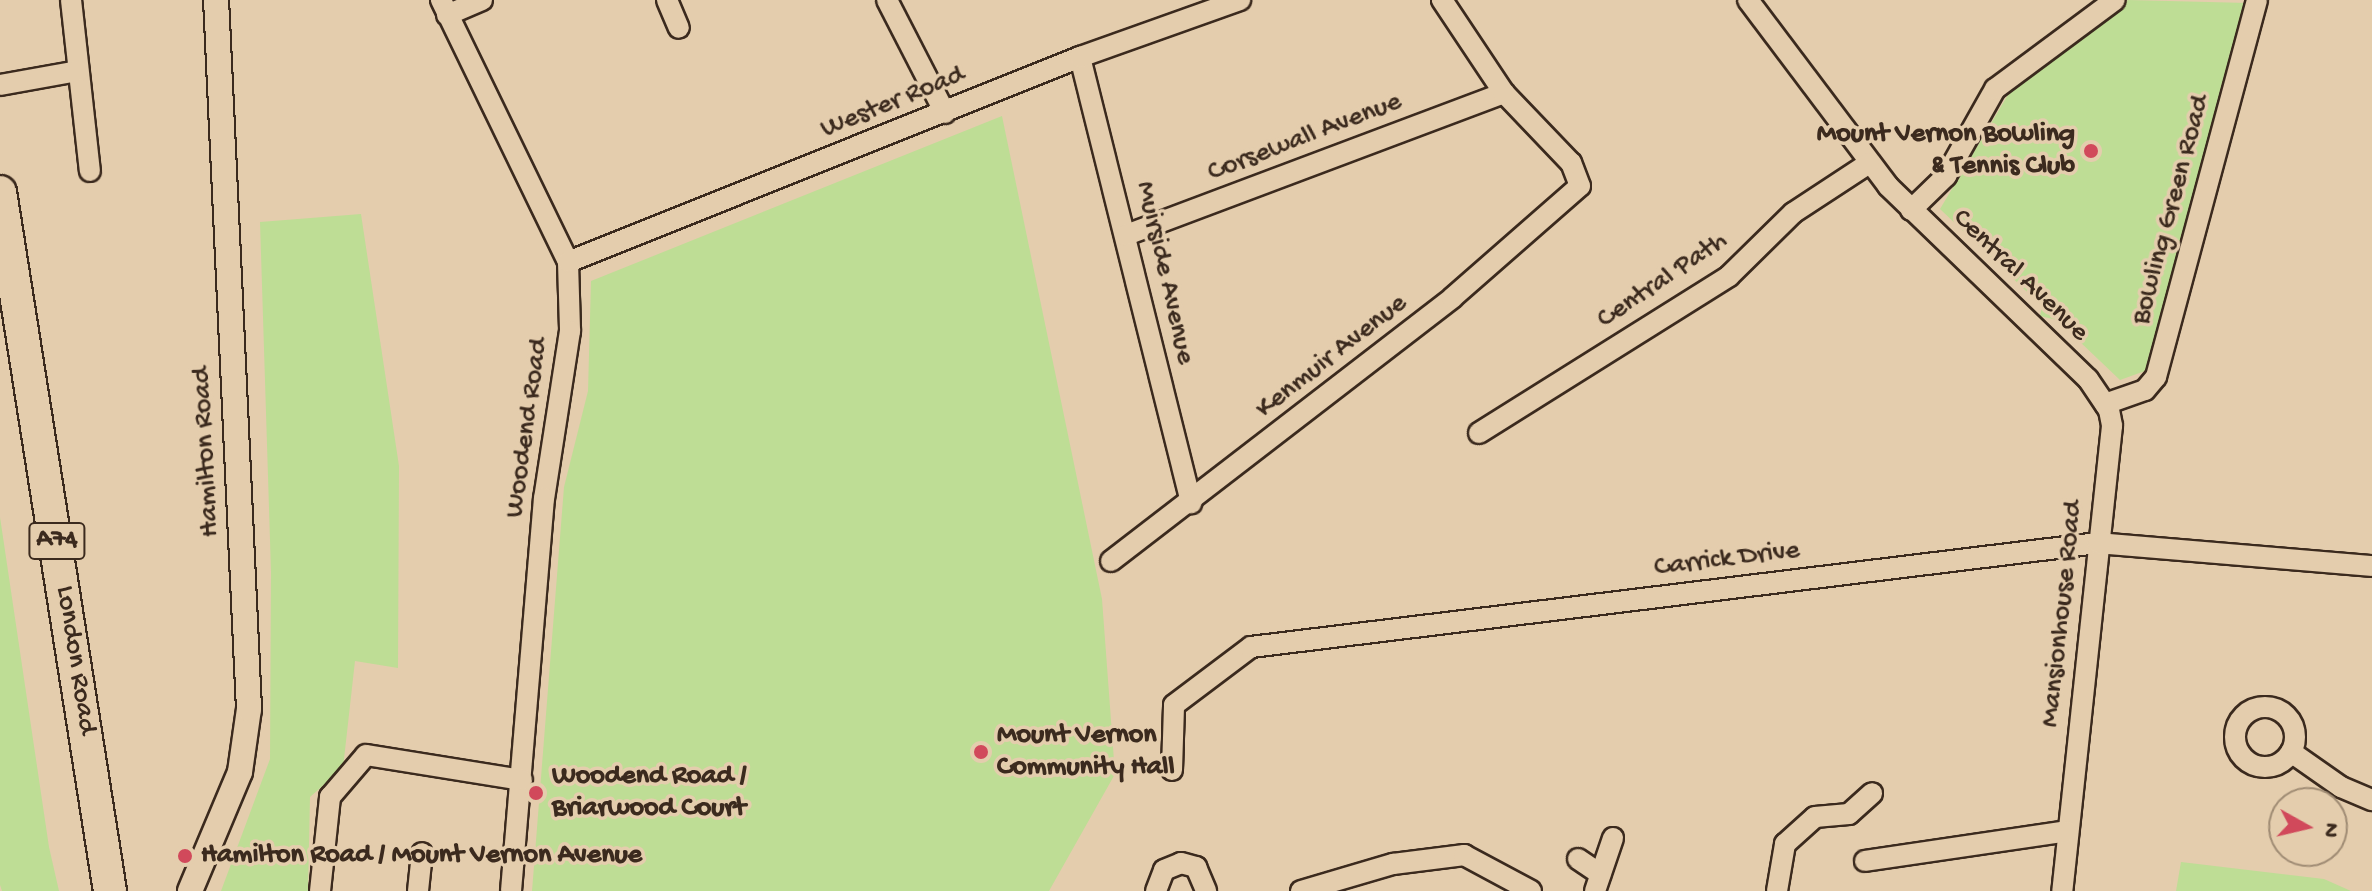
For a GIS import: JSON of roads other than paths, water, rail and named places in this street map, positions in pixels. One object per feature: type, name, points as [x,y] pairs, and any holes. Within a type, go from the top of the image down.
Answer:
[{"type":"main road","name":"London Road","points":[[0,192],[110,891]]},
{"type":"street","points":[[71,0],[90,171]]},
{"type":"street","name":"Hamilton Road","points":[[190,891],[240,772],[249,709],[216,0]]},
{"type":"street","points":[[444,8],[482,0]]},
{"type":"street","points":[[667,0],[679,28]]},
{"type":"street","points":[[887,0],[945,113]]},
{"type":"street","name":"Wester Road","points":[[568,262],[1080,57],[1240,0]]},
{"type":"street","points":[[1442,0],[1504,93]]},
{"type":"street","name":"Central Avenue","points":[[1748,0],[1869,163],[1911,210],[2088,379],[2105,404]]},
{"type":"street","points":[[1911,210],[1946,176],[1995,89],[2115,0]]},
{"type":"street","name":"Bowling Green Road","points":[[2105,404],[2145,390],[2156,377],[2257,0]]},
{"type":"street","name":"Woodend Road","points":[[444,8],[568,262],[570,331],[544,498],[511,891]]},
{"type":"street","name":"Muirside Avenue","points":[[1080,57],[1191,503]]},
{"type":"street","points":[[0,85],[78,71]]},
{"type":"street","name":"Kenmuir Avenue","points":[[1111,561],[1191,503],[1452,298],[1580,186],[1571,163],[1504,93]]},
{"type":"street","name":"Corsewall Avenue","points":[[1126,235],[1504,93]]},
{"type":"street","name":"Central Path","points":[[1479,433],[1729,276],[1793,213],[1869,163]]},
{"type":"street","name":"Mansionhouse Road","points":[[2062,891],[2112,426],[2105,404]]},
{"type":"street","name":"Carrick Drive","points":[[1172,770],[1174,705],[1251,647],[2098,543],[2372,566]]},
{"type":"street","points":[[2291,752],[2341,787],[2372,800]]},
{"type":"street","points":[[320,891],[330,797],[366,755],[522,780]]},
{"type":"street","points":[[1777,891],[1785,844],[1815,817],[1849,814],[1872,793]]},
{"type":"street","points":[[1865,861],[2067,831]]},
{"type":"street","points":[[1597,882],[1613,838]]},
{"type":"street","points":[[418,891],[422,853]]},
{"type":"street","points":[[1301,891],[1393,864],[1464,855],[1531,891]]},
{"type":"street","points":[[1578,859],[1597,882]]},
{"type":"street","points":[[1156,891],[1164,870],[1181,863],[1196,867],[1206,891]]},
{"type":"place","name":"Mount Vernon Bowling & Tennis Club","points":[[2091,151]]},
{"type":"place","name":"Mount Vernon Community Hall","points":[[981,752]]},
{"type":"place","name":"Woodend Road / Briarwood Court","points":[[536,793]]},
{"type":"place","name":"Hamilton Road / Mount Vernon Avenue","points":[[185,856]]}]
